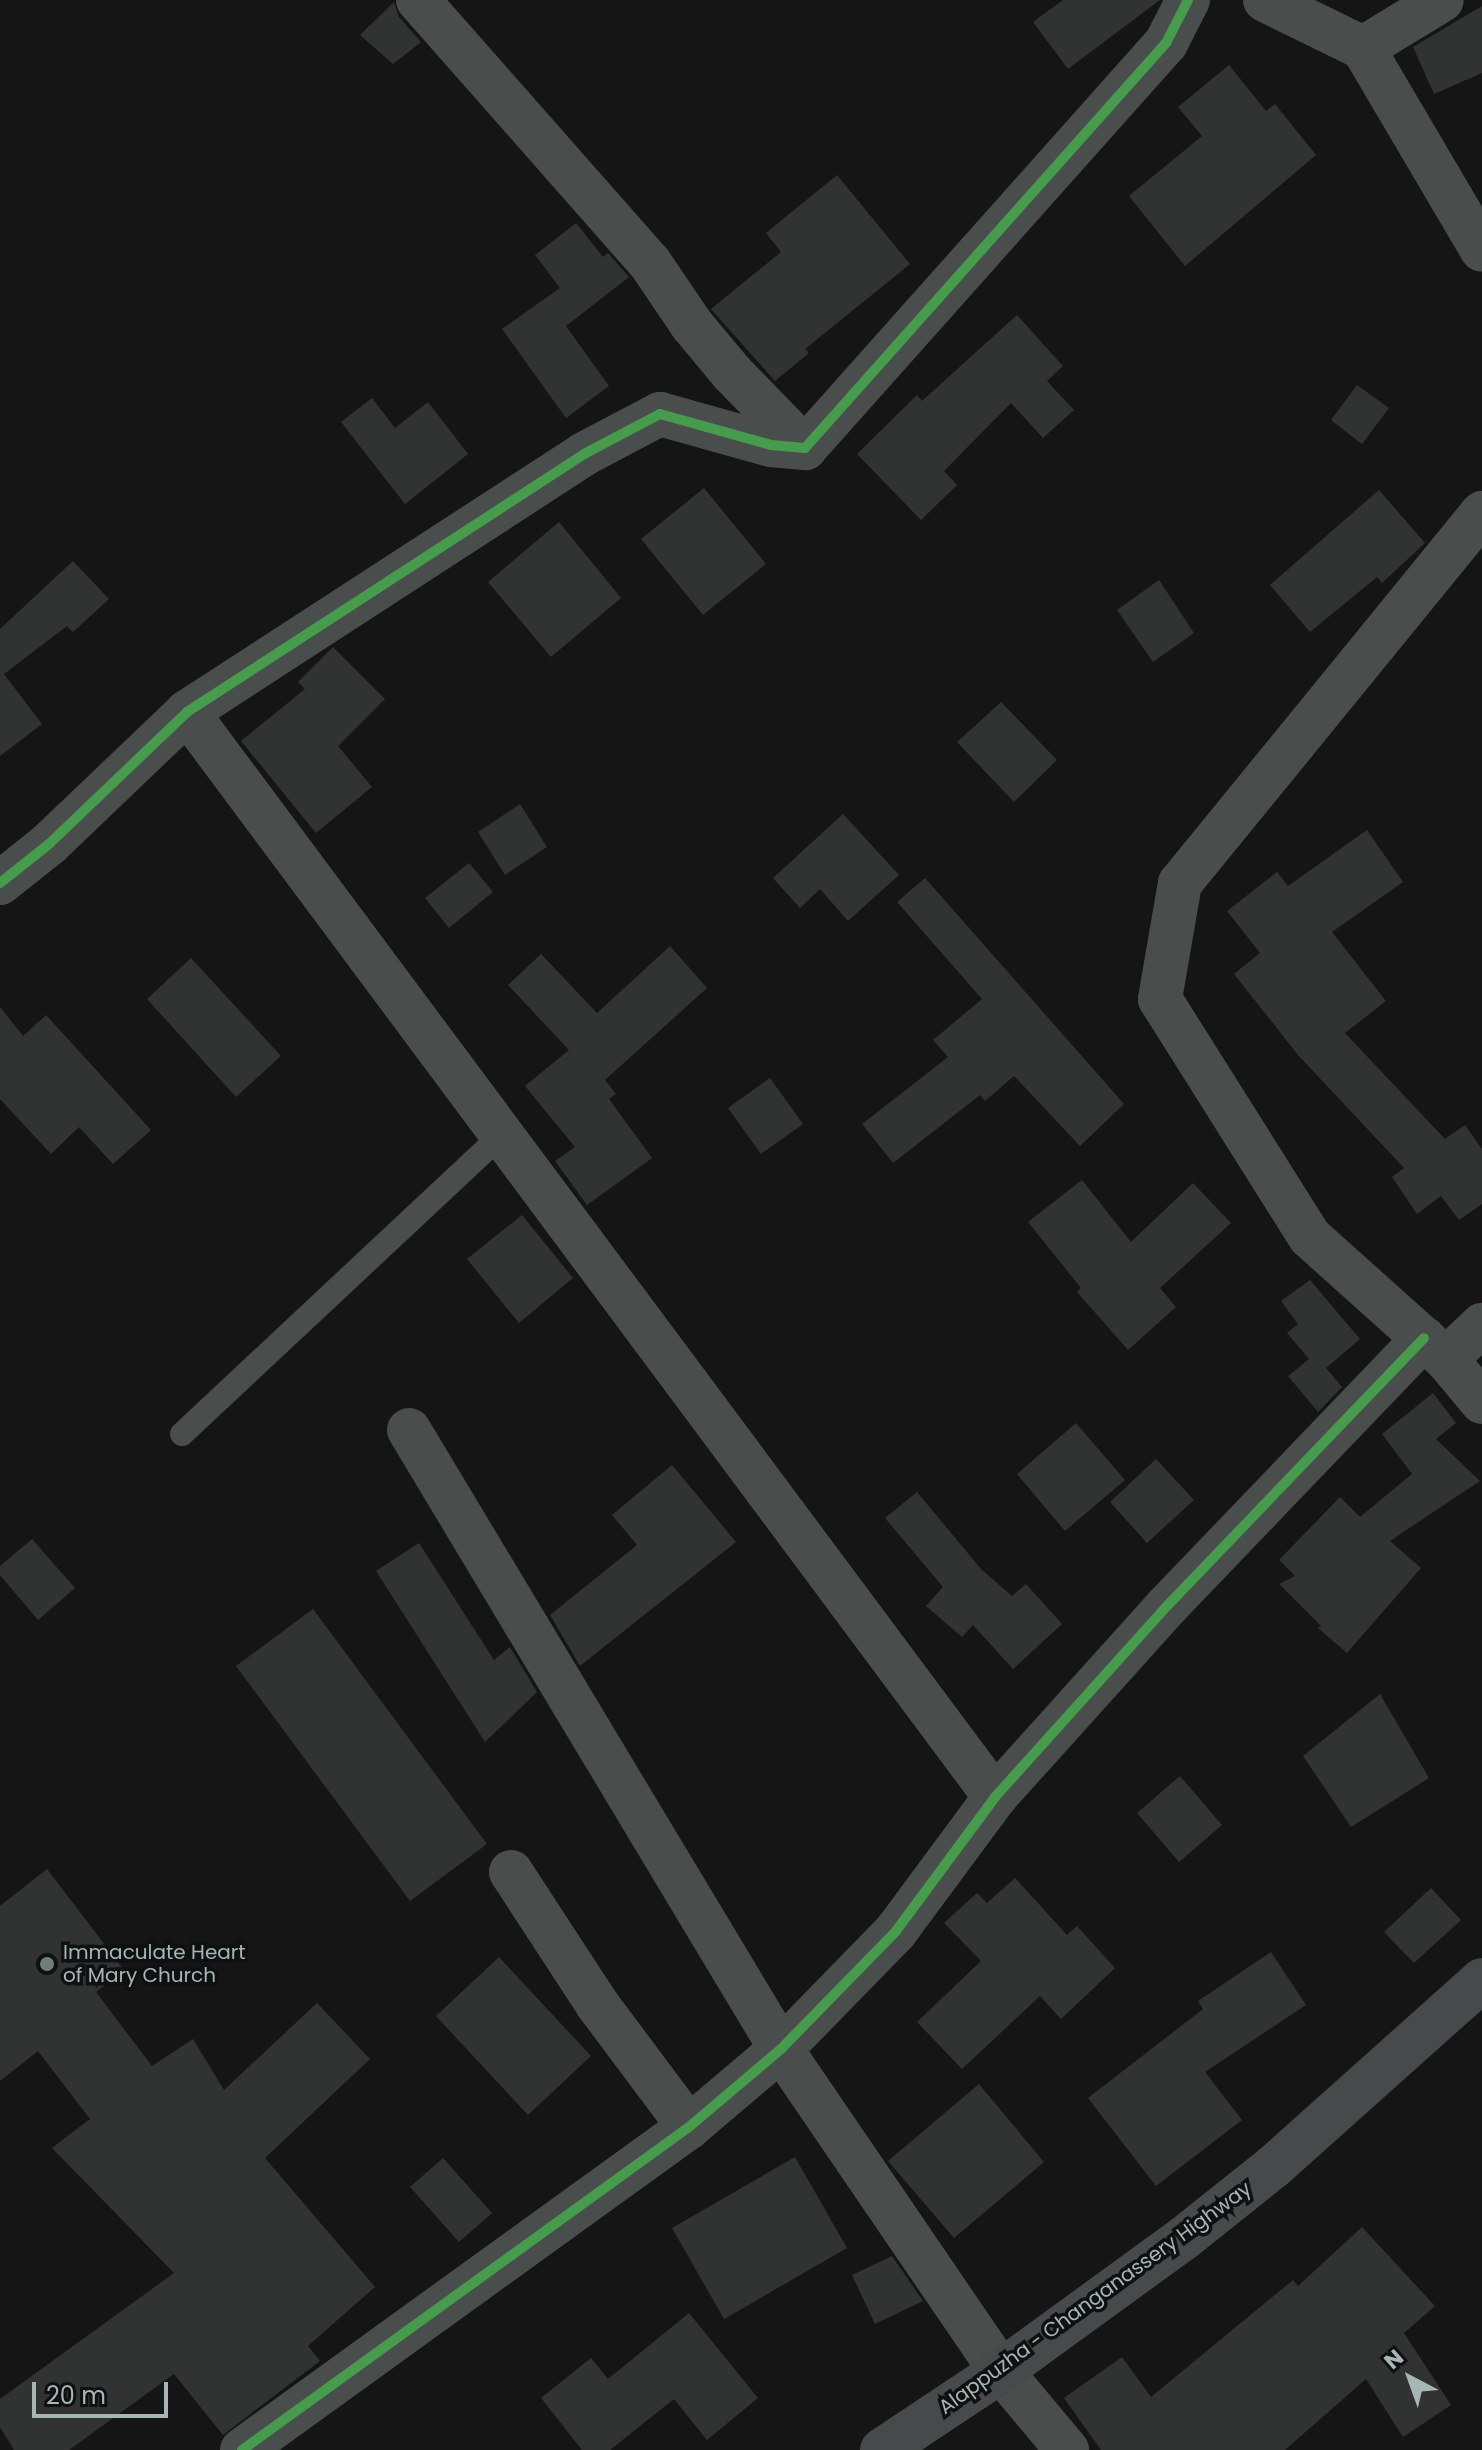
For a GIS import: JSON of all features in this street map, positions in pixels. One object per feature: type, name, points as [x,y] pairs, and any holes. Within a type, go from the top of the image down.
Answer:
[{"type":"main road","name":"Alappuzha - Changanassery Highway","points":[[882,2450],[1001,2371],[1184,2238],[1273,2167],[1482,1980]]},
{"type":"street","points":[[418,0],[650,263],[692,325],[732,373],[805,448]]},
{"type":"street","points":[[805,448],[1166,43],[1188,0]]},
{"type":"street","points":[[1265,0],[1363,48],[1482,250]]},
{"type":"street","points":[[1363,48],[1442,0]]},
{"type":"street","points":[[0,883],[49,844],[187,712],[584,454],[660,414],[771,445],[805,448]]},
{"type":"street","points":[[1482,513],[1180,883],[1160,999],[1310,1237],[1435,1348],[1482,1402]]},
{"type":"street","points":[[187,712],[995,1797]]},
{"type":"street","points":[[242,2450],[689,2127],[781,2049],[896,1931],[995,1797],[1167,1606],[1435,1348],[1482,1325]]},
{"type":"street","points":[[409,1430],[781,2049],[1001,2371],[1067,2450]]},
{"type":"street","points":[[511,1872],[597,2004],[689,2127]]},
{"type":"lane","points":[[182,1434],[502,1135]]},
{"type":"building","points":[[1063,0],[1160,0],[1068,69],[1033,22]]},
{"type":"building","points":[[394,2],[399,17],[421,42],[393,64],[360,35]]},
{"type":"building","points":[[1482,6],[1482,73],[1434,94],[1413,47]]},
{"type":"building","points":[[1229,65],[1266,111],[1275,104],[1316,155],[1185,266],[1129,196],[1202,136],[1178,107]]},
{"type":"building","points":[[837,175],[910,264],[805,349],[809,353],[775,381],[711,309],[781,252],[766,233]]},
{"type":"building","points":[[576,223],[603,257],[608,253],[629,277],[566,326],[609,386],[566,418],[502,329],[560,288],[535,255]]},
{"type":"building","points":[[1017,315],[1063,366],[1047,381],[1074,410],[1043,438],[1011,403],[944,471],[957,485],[921,520],[857,454],[917,395],[922,401]]},
{"type":"building","points":[[1357,385],[1389,408],[1362,444],[1331,420]]},
{"type":"building","points":[[372,398],[395,428],[428,402],[468,454],[405,504],[341,422]]},
{"type":"building","points":[[704,488],[766,564],[703,615],[641,539]]},
{"type":"building","points":[[1379,490],[1425,543],[1382,583],[1377,577],[1310,632],[1270,585]]},
{"type":"building","points":[[559,522],[621,598],[551,657],[488,582]]},
{"type":"building","points":[[73,561],[109,599],[73,632],[67,626],[4,674],[42,724],[0,756],[0,629]]},
{"type":"building","points":[[1159,580],[1194,633],[1153,662],[1117,610]]},
{"type":"building","points":[[333,647],[385,699],[338,746],[372,787],[316,833],[241,741],[305,689],[298,682]]},
{"type":"building","points":[[1001,702],[1057,760],[1014,802],[957,742]]},
{"type":"building","points":[[520,804],[547,847],[505,875],[478,832]]},
{"type":"building","points":[[843,814],[899,875],[848,921],[820,889],[800,908],[773,878]]},
{"type":"building","points":[[1367,830],[1403,882],[1332,932],[1386,1001],[1345,1033],[1445,1139],[1465,1125],[1482,1149],[1482,1204],[1459,1220],[1441,1196],[1417,1214],[1392,1177],[1404,1168],[1298,1055],[1234,974],[1260,953],[1227,911],[1277,872],[1288,886]]},
{"type":"building","points":[[469,863],[493,892],[449,928],[425,898]]},
{"type":"building","points":[[925,878],[1124,1104],[1080,1146],[1014,1076],[985,1101],[980,1095],[893,1163],[862,1124],[948,1057],[933,1040],[982,999],[897,902]]},
{"type":"building","points":[[670,946],[707,988],[605,1080],[616,1094],[609,1099],[652,1158],[587,1205],[555,1161],[575,1147],[525,1086],[569,1050],[508,985],[541,954],[597,1013]]},
{"type":"building","points":[[191,958],[281,1056],[236,1097],[147,999]]},
{"type":"building","points":[[0,1007],[23,1036],[46,1015],[151,1130],[113,1164],[79,1127],[51,1154],[0,1099]]},
{"type":"building","points":[[770,1078],[803,1124],[761,1154],[728,1108]]},
{"type":"building","points":[[1082,1180],[1131,1242],[1193,1183],[1231,1223],[1160,1288],[1176,1307],[1128,1350],[1077,1292],[1081,1288],[1028,1222]]},
{"type":"building","points":[[522,1215],[573,1278],[519,1323],[467,1259]]},
{"type":"building","points":[[1310,1280],[1360,1339],[1326,1368],[1342,1387],[1318,1412],[1288,1376],[1309,1359],[1287,1333],[1298,1324],[1281,1301]]},
{"type":"building","points":[[1433,1393],[1456,1423],[1436,1439],[1480,1481],[1390,1541],[1421,1568],[1347,1653],[1318,1628],[1321,1626],[1279,1584],[1295,1576],[1279,1560],[1340,1497],[1360,1517],[1412,1474],[1382,1434]]},
{"type":"building","points":[[1076,1423],[1125,1480],[1065,1531],[1017,1474]]},
{"type":"building","points":[[1156,1459],[1194,1500],[1147,1543],[1110,1502]]},
{"type":"building","points":[[672,1465],[736,1542],[580,1666],[550,1615],[637,1545],[612,1515]]},
{"type":"building","points":[[917,1492],[981,1569],[1012,1596],[1026,1584],[1062,1624],[1013,1669],[973,1625],[962,1637],[926,1606],[943,1587],[885,1518]]},
{"type":"building","points":[[32,1539],[75,1588],[38,1620],[0,1575],[0,1566]]},
{"type":"building","points":[[419,1543],[494,1660],[510,1647],[537,1692],[485,1742],[376,1571]]},
{"type":"building","points":[[313,1609],[487,1844],[410,1901],[236,1666]]},
{"type":"building","points":[[1380,1694],[1429,1778],[1351,1827],[1303,1756]]},
{"type":"building","points":[[1180,1776],[1222,1825],[1179,1862],[1137,1813]]},
{"type":"building","points":[[47,1869],[124,1970],[96,1992],[152,2066],[193,2039],[224,2090],[317,2003],[370,2059],[265,2158],[375,2287],[308,2346],[320,2361],[223,2435],[174,2374],[69,2450],[14,2450],[0,2427],[0,2399],[174,2273],[52,2148],[90,2119],[38,2051],[0,2081],[0,1906]]},
{"type":"building","points":[[1015,1878],[1067,1935],[1077,1926],[1115,1968],[1061,2019],[1040,1996],[962,2069],[917,2022],[981,1961],[944,1923],[977,1893],[987,1903]]},
{"type":"building","points":[[1431,1888],[1461,1920],[1414,1963],[1384,1932]]},
{"type":"building","points":[[1271,1952],[1306,2005],[1205,2072],[1242,2120],[1156,2186],[1088,2098],[1203,2009],[1198,2001]]},
{"type":"building","points":[[499,1957],[591,2056],[528,2115],[436,2016]]},
{"type":"building","points":[[979,2084],[1044,2162],[954,2238],[888,2161]]},
{"type":"building","points":[[795,2157],[847,2248],[724,2319],[672,2228]]},
{"type":"building","points":[[443,2158],[492,2213],[459,2242],[410,2187]]},
{"type":"building","points":[[1362,2227],[1435,2306],[1404,2333],[1451,2405],[1403,2437],[1366,2379],[1285,2450],[1101,2450],[1064,2398],[1122,2357],[1151,2397],[1293,2280],[1298,2286]]},
{"type":"building","points":[[892,2256],[923,2301],[875,2324],[852,2275]]},
{"type":"building","points":[[689,2313],[758,2398],[707,2440],[674,2399],[610,2450],[582,2450],[541,2398],[591,2358],[608,2379]]},
{"type":"cycle path","points":[[0,883],[49,844],[187,712],[584,454],[660,414],[771,445],[805,448],[1166,43],[1188,0]]},
{"type":"cycle path","points":[[242,2450],[689,2127],[781,2049],[896,1931],[995,1797],[1167,1606],[1424,1338]]},
{"type":"place","name":"Immaculate Heart of Mary Church","points":[[47,1964]]}]
